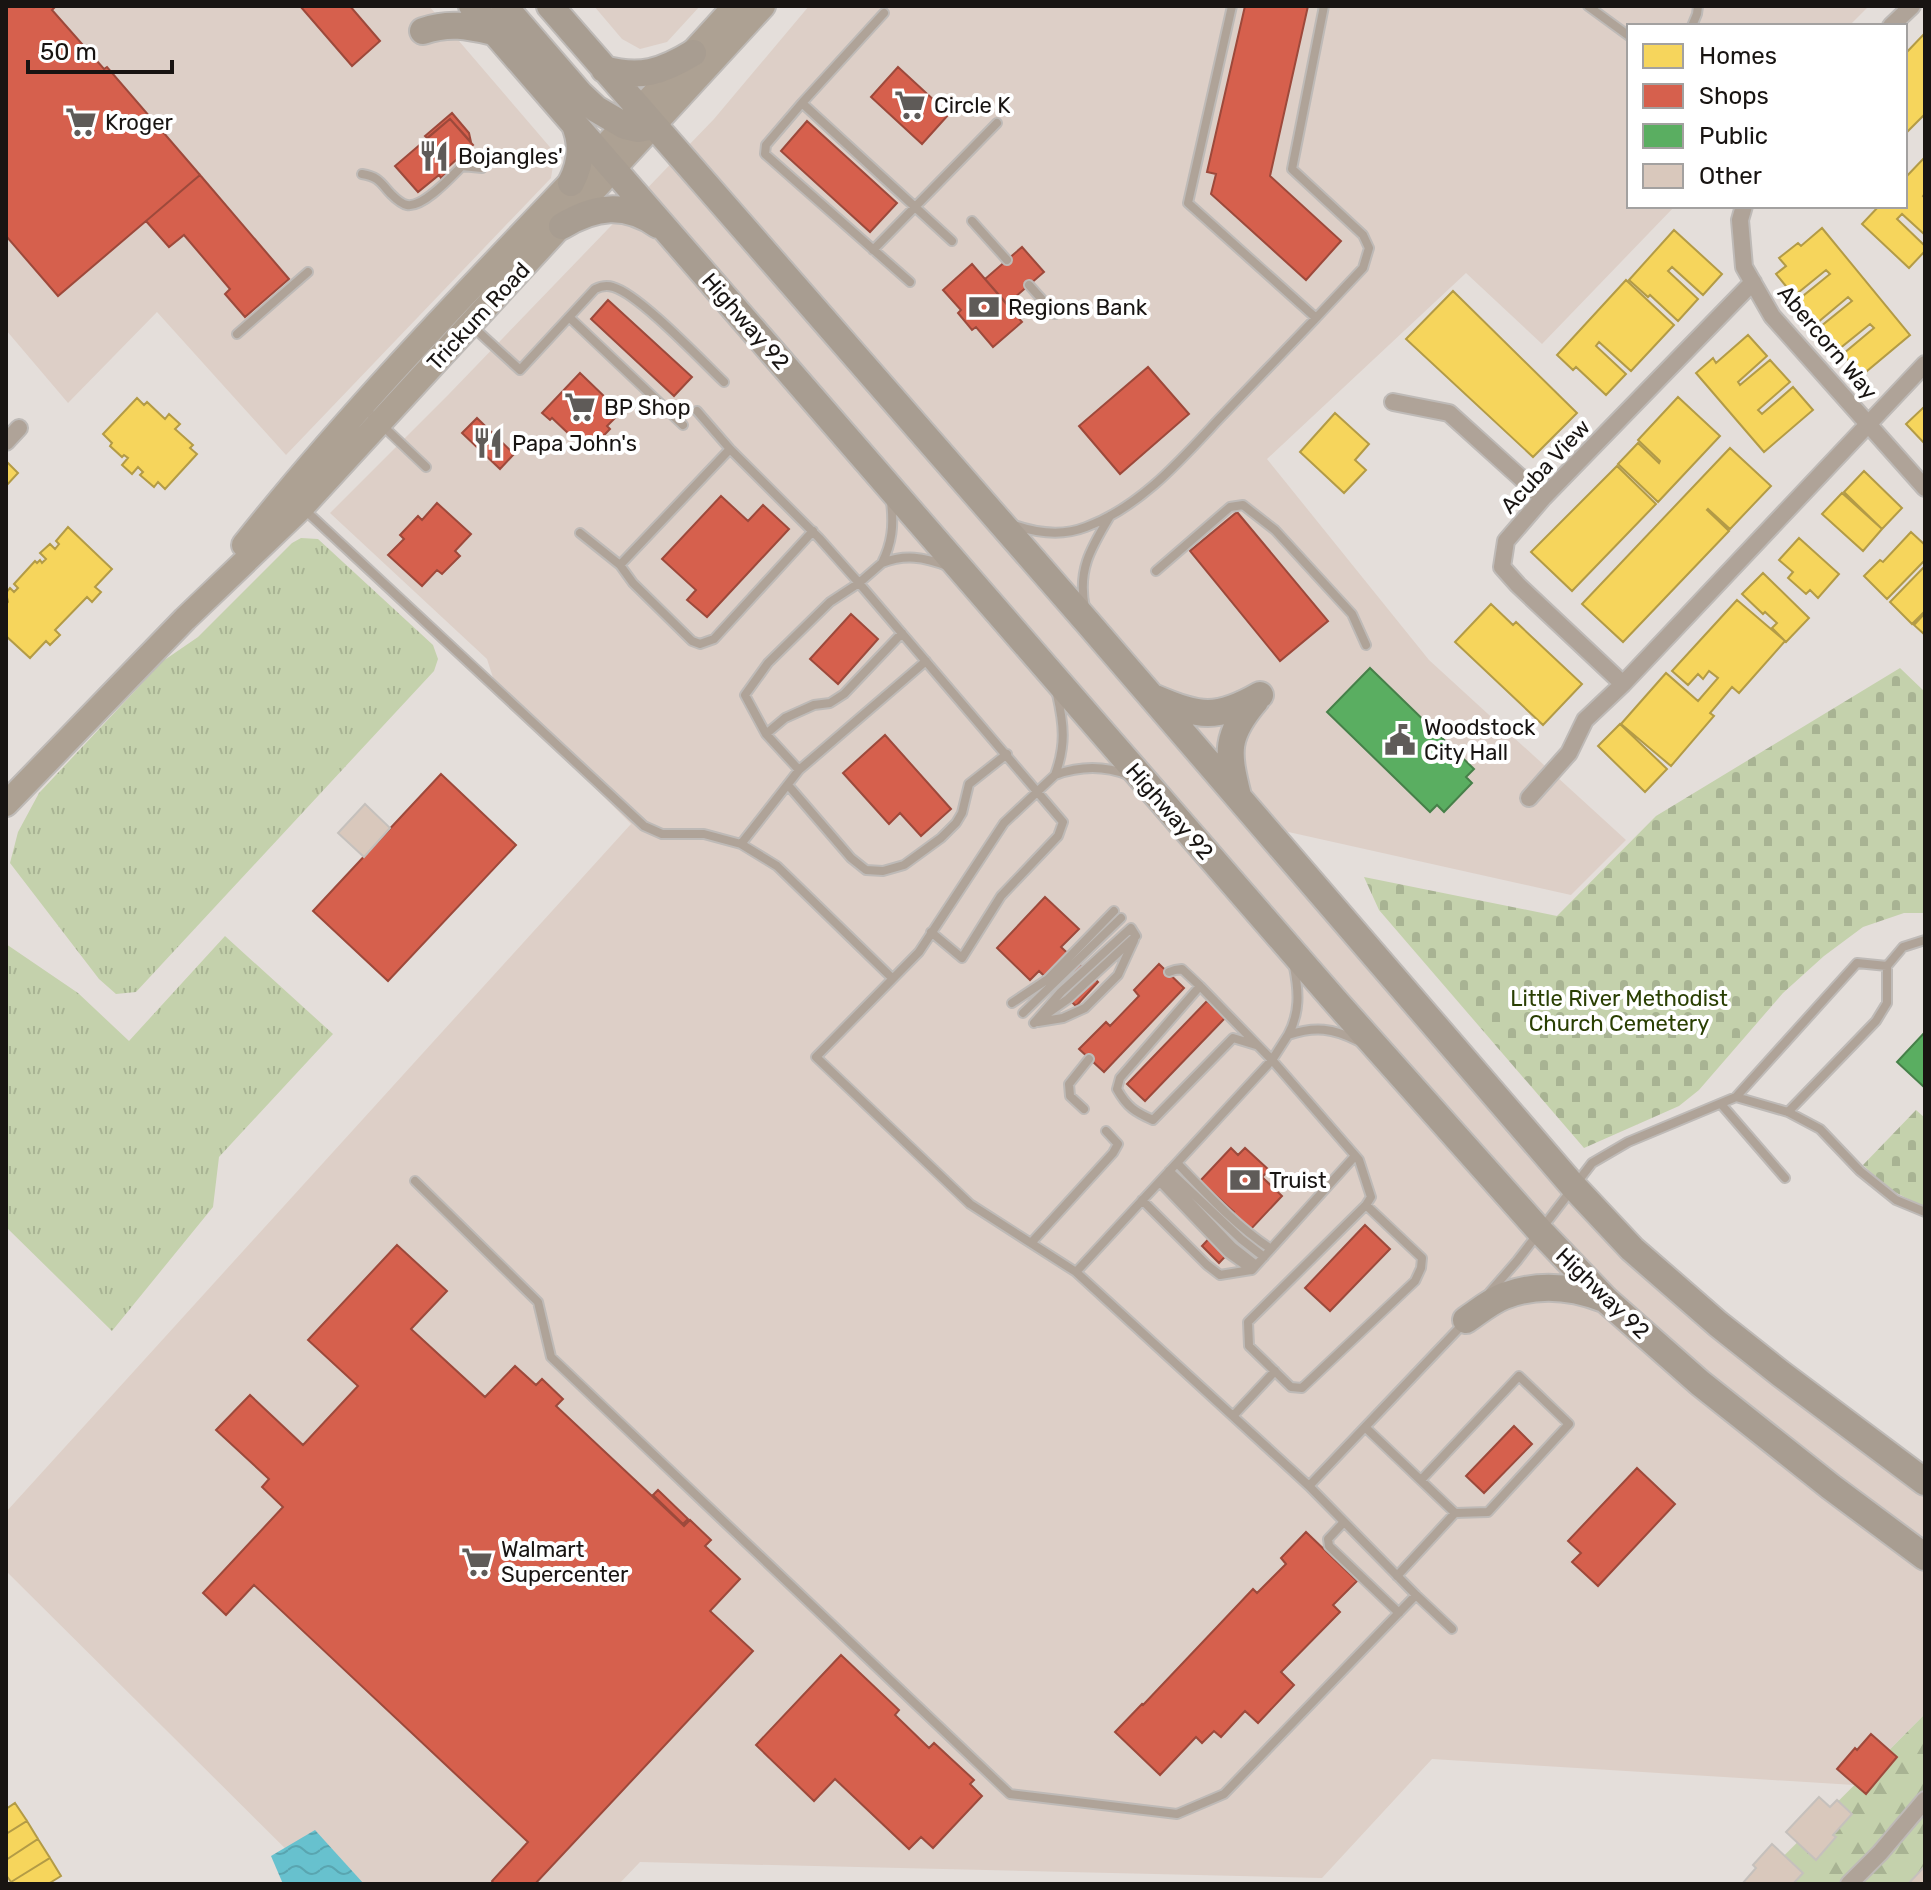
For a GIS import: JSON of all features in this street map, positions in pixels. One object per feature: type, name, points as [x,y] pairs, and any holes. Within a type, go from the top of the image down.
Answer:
[{"type":"main road","points":[[429,6],[423,31],[453,24],[494,32]]},
{"type":"main road","name":"Highway 92","points":[[472,6],[1289,947],[1539,1230],[1606,1300],[1700,1383],[1925,1557]]},
{"type":"main road","points":[[504,6],[596,109],[640,121]]},
{"type":"main road","points":[[550,6],[604,69],[640,121],[1089,624],[1573,1186],[1632,1249],[1718,1324],[1925,1482]]},
{"type":"main road","points":[[604,69],[631,75],[650,73],[693,53]]},
{"type":"main road","points":[[571,183],[580,151],[574,123]]},
{"type":"main road","points":[[562,226],[578,216],[608,209],[638,214],[668,232]]},
{"type":"main road","points":[[1150,696],[1182,710],[1215,713],[1241,706],[1260,695],[1238,723],[1230,743],[1232,773],[1239,799]]},
{"type":"main road","points":[[1466,1320],[1503,1296],[1545,1286],[1586,1292],[1606,1300]]},
{"type":"street","name":"Trickum Road","points":[[6,804],[185,619],[302,507],[562,226],[606,161],[735,6]]},
{"type":"street","name":"Trickum Road","points":[[640,121],[763,6]]},
{"type":"street","points":[[1893,24],[1912,6]]},
{"type":"street","name":"Trickum Road","points":[[185,619],[285,493],[361,405],[571,183],[606,161]]},
{"type":"street","name":"Abercorn Way","points":[[1743,208],[1740,220],[1744,267],[1772,316],[1925,488]]},
{"type":"street","name":"Acuba View","points":[[1623,684],[1502,567],[1506,541],[1543,498],[1753,282]]},
{"type":"street","points":[[1529,798],[1569,753],[1585,720],[1623,684],[1925,364]]},
{"type":"street","points":[[1393,402],[1449,413],[1543,498]]},
{"type":"street","points":[[6,442],[19,428]]},
{"type":"street","points":[[1849,1884],[1925,1800]]},
{"type":"lane","points":[[1232,6],[1188,203],[1316,318]]},
{"type":"lane","points":[[996,518],[1036,531],[1061,532],[1085,527],[1110,516],[1160,481],[1363,268],[1369,248],[1363,235],[1292,169],[1324,6]]},
{"type":"lane","points":[[1588,6],[1627,35]]},
{"type":"lane","points":[[884,13],[766,145],[765,154],[910,282]]},
{"type":"lane","points":[[802,103],[952,241]]},
{"type":"lane","points":[[873,250],[997,123]]},
{"type":"lane","points":[[362,174],[376,177],[406,205],[426,200],[462,166],[482,168]]},
{"type":"lane","points":[[972,221],[1007,260]]},
{"type":"lane","points":[[237,334],[308,272]]},
{"type":"lane","points":[[1029,285],[1055,314]]},
{"type":"lane","points":[[470,324],[520,370],[595,289],[613,287],[647,309],[724,382]]},
{"type":"lane","points":[[569,317],[683,425]]},
{"type":"lane","points":[[361,405],[426,467]]},
{"type":"lane","points":[[697,411],[730,449],[813,531],[1063,822],[1058,836],[1001,896],[962,958],[931,932]]},
{"type":"lane","points":[[620,565],[730,449]]},
{"type":"lane","points":[[799,770],[766,734],[745,695],[768,663],[819,612],[882,563],[888,552],[893,528],[888,486]]},
{"type":"lane","points":[[1156,571],[1230,507],[1243,505],[1275,530],[1352,614],[1366,645]]},
{"type":"lane","points":[[302,507],[644,826],[662,834],[704,834],[741,844],[777,866],[892,978]]},
{"type":"lane","points":[[1089,624],[1082,585],[1084,568],[1110,516]]},
{"type":"lane","points":[[580,533],[620,565],[633,583],[692,641],[700,644],[714,639],[813,531]]},
{"type":"lane","points":[[882,563],[912,557],[965,573]]},
{"type":"lane","points":[[766,734],[785,718],[814,705],[830,703],[844,694],[902,633]]},
{"type":"lane","points":[[741,844],[799,770],[926,661]]},
{"type":"lane","points":[[1052,674],[1064,741],[1055,775]]},
{"type":"lane","points":[[788,785],[851,858],[866,870],[883,871],[904,865],[941,838],[962,813],[969,784],[1007,754]]},
{"type":"lane","points":[[1146,782],[1104,768],[1079,767],[1055,775],[1004,823],[919,952],[816,1057],[970,1204],[1076,1272],[1309,1486],[1452,1629]]},
{"type":"lane","points":[[1012,1003],[1048,979],[1117,914],[1023,1013]]},
{"type":"lane","points":[[1134,932],[1118,975],[1085,1008],[1063,1018],[1034,1023],[1061,992],[1134,932]]},
{"type":"lane","points":[[1788,1112],[1876,1021],[1887,1003],[1887,966],[1903,947],[1925,940]]},
{"type":"lane","points":[[1076,1272],[1272,1060],[1294,1024],[1299,997],[1289,947]]},
{"type":"lane","points":[[1309,1486],[1466,1320],[1517,1261],[1592,1163],[1628,1142],[1736,1097],[1857,963],[1887,966]]},
{"type":"lane","points":[[1169,972],[1182,969],[1272,1060],[1359,1160],[1371,1197],[1248,1322],[1249,1346],[1291,1387],[1302,1388],[1415,1281],[1421,1268],[1422,1258],[1366,1205]]},
{"type":"lane","points":[[1200,986],[1120,1078],[1117,1089],[1124,1101],[1137,1114],[1153,1120],[1233,1038],[1257,1045]]},
{"type":"lane","points":[[1288,1035],[1313,1029],[1338,1032],[1382,1053]]},
{"type":"lane","points":[[1084,1109],[1070,1096],[1069,1084],[1089,1059]]},
{"type":"lane","points":[[1736,1097],[1788,1112],[1820,1129],[1860,1171],[1896,1200],[1925,1212]]},
{"type":"lane","points":[[1721,1104],[1785,1178]]},
{"type":"lane","points":[[1031,1243],[1113,1153],[1118,1144],[1106,1131]]},
{"type":"lane","points":[[1142,1200],[1220,1275],[1254,1268],[1355,1156]]},
{"type":"lane","points":[[1177,1163],[1229,1217],[1271,1249]]},
{"type":"lane","points":[[1164,1176],[1264,1257]]},
{"type":"lane","points":[[1164,1176],[1228,1253],[1254,1268]]},
{"type":"lane","points":[[415,1181],[538,1302],[551,1357],[1010,1794],[1177,1814],[1224,1794],[1416,1595]]},
{"type":"lane","points":[[1233,1416],[1275,1371]]},
{"type":"lane","points":[[1397,1576],[1455,1513],[1488,1512],[1569,1424],[1519,1376],[1421,1480]]},
{"type":"lane","points":[[1365,1427],[1455,1513]]},
{"type":"lane","points":[[1344,1522],[1328,1539],[1329,1546],[1399,1613]]},
{"type":"shaded area","points":[[6,6],[429,6],[555,153],[551,178],[286,455],[157,312],[68,403],[6,330]]},
{"type":"shaded area","points":[[594,6],[700,6],[667,42],[640,49],[622,39]]},
{"type":"shaded area","points":[[809,6],[1869,6],[1851,24],[1627,24],[1627,208],[1673,208],[1542,344],[1466,273],[1267,459],[1429,660],[1626,840],[1571,895],[1284,831],[1555,1152],[1670,1269],[1796,1372],[1925,1465],[1925,1714],[1854,1785],[1432,1759],[1322,1878],[640,1862],[619,1884],[321,1884],[6,1571],[6,1512],[631,824],[497,690],[487,659],[330,513],[714,119]]},
{"type":"green space","points":[[301,538],[318,539],[433,645],[438,659],[434,671],[136,992],[116,994],[99,979],[10,863],[18,832],[39,793],[163,661],[198,637],[292,543]]},
{"type":"green space","name":"Little River Methodist Church Cemetery","points":[[1900,668],[1925,692],[1925,913],[1904,913],[1863,927],[1824,956],[1783,993],[1699,1090],[1679,1106],[1584,1148],[1379,910],[1364,877],[1557,916],[1656,816]]},
{"type":"green space","points":[[225,936],[333,1034],[219,1157],[213,1207],[112,1331],[6,1227],[6,944],[78,993],[129,1041]]},
{"type":"green space","points":[[1916,1110],[1925,1118],[1925,1208],[1889,1189],[1863,1165]]},
{"type":"green space","points":[[1925,1714],[1925,1884],[1756,1884]]},
{"type":"water","points":[[315,1830],[364,1884],[283,1884],[271,1856]]},
{"type":"building: Homes","points":[[1925,33],[1925,114],[1907,132],[1907,52]]},
{"type":"building: Homes","points":[[1925,157],[1925,235],[1902,214],[1897,219],[1925,246],[1925,251],[1909,268],[1862,224],[1877,208],[1907,208],[1907,176]]},
{"type":"building: Homes","points":[[1822,228],[1910,335],[1861,376],[1843,354],[1874,328],[1870,324],[1839,349],[1820,327],[1852,301],[1848,297],[1817,323],[1798,300],[1830,274],[1826,270],[1794,296],[1776,274],[1786,266],[1779,258],[1798,243],[1801,246]]},
{"type":"building: Homes","points":[[1674,230],[1722,274],[1703,295],[1672,267],[1668,271],[1698,299],[1678,321],[1629,280]]},
{"type":"building: Homes","points":[[1626,280],[1674,325],[1631,371],[1599,342],[1596,346],[1626,374],[1606,395],[1576,367],[1573,370],[1557,355]]},
{"type":"building: Homes","points":[[1453,291],[1577,413],[1533,457],[1406,339]]},
{"type":"building: Homes","points":[[1748,335],[1767,356],[1738,382],[1740,385],[1770,360],[1790,382],[1758,410],[1762,414],[1793,387],[1813,410],[1764,452],[1696,373],[1713,358],[1716,363]]},
{"type":"building: Homes","points":[[1678,397],[1720,436],[1658,502],[1618,464],[1638,443],[1659,463],[1638,440]]},
{"type":"building: Homes","points":[[137,398],[144,405],[147,402],[165,419],[169,414],[180,424],[175,429],[193,445],[190,448],[197,454],[165,489],[158,482],[154,487],[140,475],[143,472],[138,467],[132,474],[122,465],[128,458],[122,457],[110,446],[112,443],[103,434]]},
{"type":"building: Homes","points":[[1925,406],[1925,444],[1906,424]]},
{"type":"building: Homes","points":[[1335,413],[1369,444],[1355,460],[1366,470],[1344,493],[1300,452]]},
{"type":"building: Homes","points":[[1730,448],[1771,486],[1730,529],[1707,510],[1729,531],[1623,642],[1582,604]]},
{"type":"building: Homes","points":[[6,461],[18,473],[6,486]]},
{"type":"building: Homes","points":[[1617,466],[1656,504],[1572,591],[1531,552]]},
{"type":"building: Homes","points":[[1864,471],[1902,508],[1882,529],[1844,492]]},
{"type":"building: Homes","points":[[1842,493],[1882,529],[1863,551],[1822,514]]},
{"type":"building: Homes","points":[[68,527],[112,569],[95,587],[101,592],[92,602],[87,597],[55,630],[60,635],[50,645],[46,641],[30,658],[6,636],[6,593],[10,588],[14,592],[18,588],[14,584],[35,561],[42,563],[46,559],[40,553],[50,544],[55,549],[59,544],[56,541]]},
{"type":"building: Homes","points":[[1911,532],[1925,545],[1925,560],[1887,599],[1864,576],[1880,560],[1883,562]]},
{"type":"building: Homes","points":[[1799,538],[1839,574],[1818,598],[1810,590],[1806,594],[1788,578],[1793,572],[1779,560]]},
{"type":"building: Homes","points":[[1925,566],[1925,611],[1912,624],[1890,602]]},
{"type":"building: Homes","points":[[1763,573],[1809,618],[1786,642],[1772,628],[1777,623],[1742,594]]},
{"type":"building: Homes","points":[[1737,600],[1785,641],[1739,693],[1732,687],[1710,713],[1714,716],[1671,766],[1621,724],[1666,673],[1698,701],[1718,678],[1709,671],[1703,679],[1698,674],[1688,685],[1672,671]]},
{"type":"building: Homes","points":[[1491,604],[1513,625],[1516,622],[1582,684],[1543,725],[1455,642]]},
{"type":"building: Homes","points":[[1925,613],[1925,635],[1914,625]]},
{"type":"building: Homes","points":[[1620,724],[1667,769],[1645,792],[1598,746]]},
{"type":"building: Homes","points":[[15,1803],[27,1821],[6,1834],[6,1809]]},
{"type":"building: Homes","points":[[27,1821],[38,1839],[6,1860],[6,1834]]},
{"type":"building: Homes","points":[[38,1839],[50,1858],[11,1882],[6,1875],[6,1860]]},
{"type":"building: Homes","points":[[50,1858],[61,1876],[48,1884],[12,1884],[11,1882]]},
{"type":"building: Shops","name":"Kroger","points":[[6,6],[56,6],[52,10],[104,69],[107,67],[200,175],[58,296],[6,236]]},
{"type":"building: Shops","points":[[300,6],[350,6],[380,41],[352,66]]},
{"type":"building: Shops","points":[[1245,6],[1308,6],[1270,176],[1341,241],[1306,280],[1211,194],[1216,174],[1207,172]]},
{"type":"building: Shops","name":"Circle K","points":[[898,67],[949,114],[922,144],[871,97]]},
{"type":"building: Shops","points":[[452,113],[469,133],[471,142],[450,119],[427,138],[425,136]]},
{"type":"building: Shops","name":"Bojangles'","points":[[450,119],[473,145],[447,168],[449,171],[441,178],[439,175],[418,192],[395,166]]},
{"type":"building: Shops","points":[[807,121],[897,203],[870,232],[781,151]]},
{"type":"building: Shops","points":[[200,175],[289,279],[245,317],[225,294],[230,289],[184,235],[169,247],[146,221]]},
{"type":"building: Shops","points":[[1022,247],[1044,272],[1007,304],[985,279]]},
{"type":"building: Shops","name":"Regions Bank","points":[[972,264],[1022,322],[993,347],[976,327],[972,330],[958,313],[961,310],[943,290]]},
{"type":"building: Shops","points":[[608,300],[692,377],[674,396],[591,319]]},
{"type":"building: Shops","points":[[1148,367],[1189,414],[1120,474],[1079,426]]},
{"type":"building: Shops","name":"BP Shop","points":[[580,373],[619,414],[607,426],[610,429],[588,452],[552,418],[550,420],[542,413]]},
{"type":"building: Shops","name":"Papa John's","points":[[477,418],[514,454],[500,469],[462,433]]},
{"type":"building: Shops","points":[[721,496],[748,521],[763,505],[789,529],[707,617],[687,600],[696,590],[662,559]]},
{"type":"building: Shops","points":[[437,503],[471,534],[455,551],[460,556],[442,574],[437,570],[422,586],[388,555],[404,539],[400,535],[418,516],[422,520]]},
{"type":"building: Shops","points":[[1237,512],[1328,621],[1280,661],[1190,551]]},
{"type":"building: Shops","points":[[851,614],[878,639],[838,684],[810,659]]},
{"type":"building: Shops","points":[[885,735],[951,809],[921,836],[900,813],[889,824],[843,773]]},
{"type":"building: Shops","points":[[441,774],[516,845],[388,981],[313,911]]},
{"type":"building: Shops","points":[[1045,897],[1079,929],[1061,947],[1098,982],[1076,1006],[1039,971],[1030,980],[997,948]]},
{"type":"building: Shops","points":[[1159,964],[1184,988],[1104,1072],[1079,1049],[1106,1022],[1110,1026],[1139,996],[1134,990]]},
{"type":"building: Shops","points":[[1207,1001],[1225,1018],[1145,1101],[1127,1084]]},
{"type":"building: Shops","points":[[1231,1148],[1238,1155],[1245,1148],[1269,1170],[1262,1177],[1282,1196],[1219,1263],[1202,1246],[1234,1212],[1200,1181]]},
{"type":"building: Shops","points":[[1365,1225],[1390,1249],[1330,1311],[1305,1288]]},
{"type":"building: Shops","name":"Walmart Supercenter","points":[[397,1245],[447,1291],[411,1329],[485,1397],[515,1366],[536,1385],[542,1379],[563,1399],[556,1406],[684,1526],[690,1520],[711,1540],[705,1546],[740,1579],[710,1611],[753,1651],[535,1884],[494,1884],[492,1881],[528,1842],[254,1585],[226,1615],[203,1593],[283,1507],[262,1487],[269,1479],[216,1430],[250,1395],[303,1445],[358,1386],[308,1340]]},
{"type":"building: Shops","points":[[1514,1426],[1532,1444],[1484,1493],[1466,1476]]},
{"type":"building: Shops","points":[[1637,1468],[1675,1504],[1598,1586],[1572,1562],[1581,1553],[1568,1541]]},
{"type":"building: Shops","points":[[658,1490],[688,1519],[683,1524],[653,1495]]},
{"type":"building: Shops","points":[[1306,1532],[1357,1581],[1333,1605],[1340,1612],[1281,1672],[1294,1685],[1258,1723],[1245,1711],[1221,1737],[1214,1731],[1202,1743],[1196,1737],[1160,1775],[1115,1732],[1253,1589],[1257,1593],[1286,1564],[1281,1558]]},
{"type":"building: Shops","points":[[841,1655],[899,1710],[895,1715],[929,1748],[934,1743],[974,1780],[970,1784],[982,1796],[933,1848],[921,1837],[909,1849],[835,1779],[814,1801],[756,1745]]},
{"type":"building: Shops","points":[[1871,1734],[1897,1757],[1866,1794],[1837,1769]]},
{"type":"building: Public","name":"Woodstock City Hall","points":[[1370,668],[1474,769],[1466,777],[1472,783],[1444,812],[1437,805],[1430,812],[1327,712]]},
{"type":"building: Public","points":[[1925,1032],[1925,1088],[1897,1062]]},
{"type":"building: Other","points":[[365,804],[390,828],[364,857],[338,833]]},
{"type":"building: Other","points":[[1819,1797],[1830,1807],[1837,1800],[1852,1814],[1816,1860],[1786,1832]]},
{"type":"building: Other","points":[[1772,1844],[1803,1873],[1793,1884],[1742,1884],[1756,1868],[1753,1865]]},
{"type":"building: Other","points":[[1925,1866],[1925,1884],[1908,1884]]},
{"type":"place","name":"Circle K","points":[[910,105]]},
{"type":"place","name":"Kroger","points":[[81,122]]},
{"type":"place","name":"Bojangles'","points":[[434,156]]},
{"type":"place","name":"Regions Bank","points":[[984,307]]},
{"type":"place","name":"BP Shop","points":[[580,407]]},
{"type":"place","name":"Papa John's","points":[[488,443]]},
{"type":"place","name":"Woodstock City Hall","points":[[1400,740]]},
{"type":"place","name":"Truist","points":[[1245,1180]]},
{"type":"place","name":"Walmart Supercenter","points":[[477,1562]]}]
